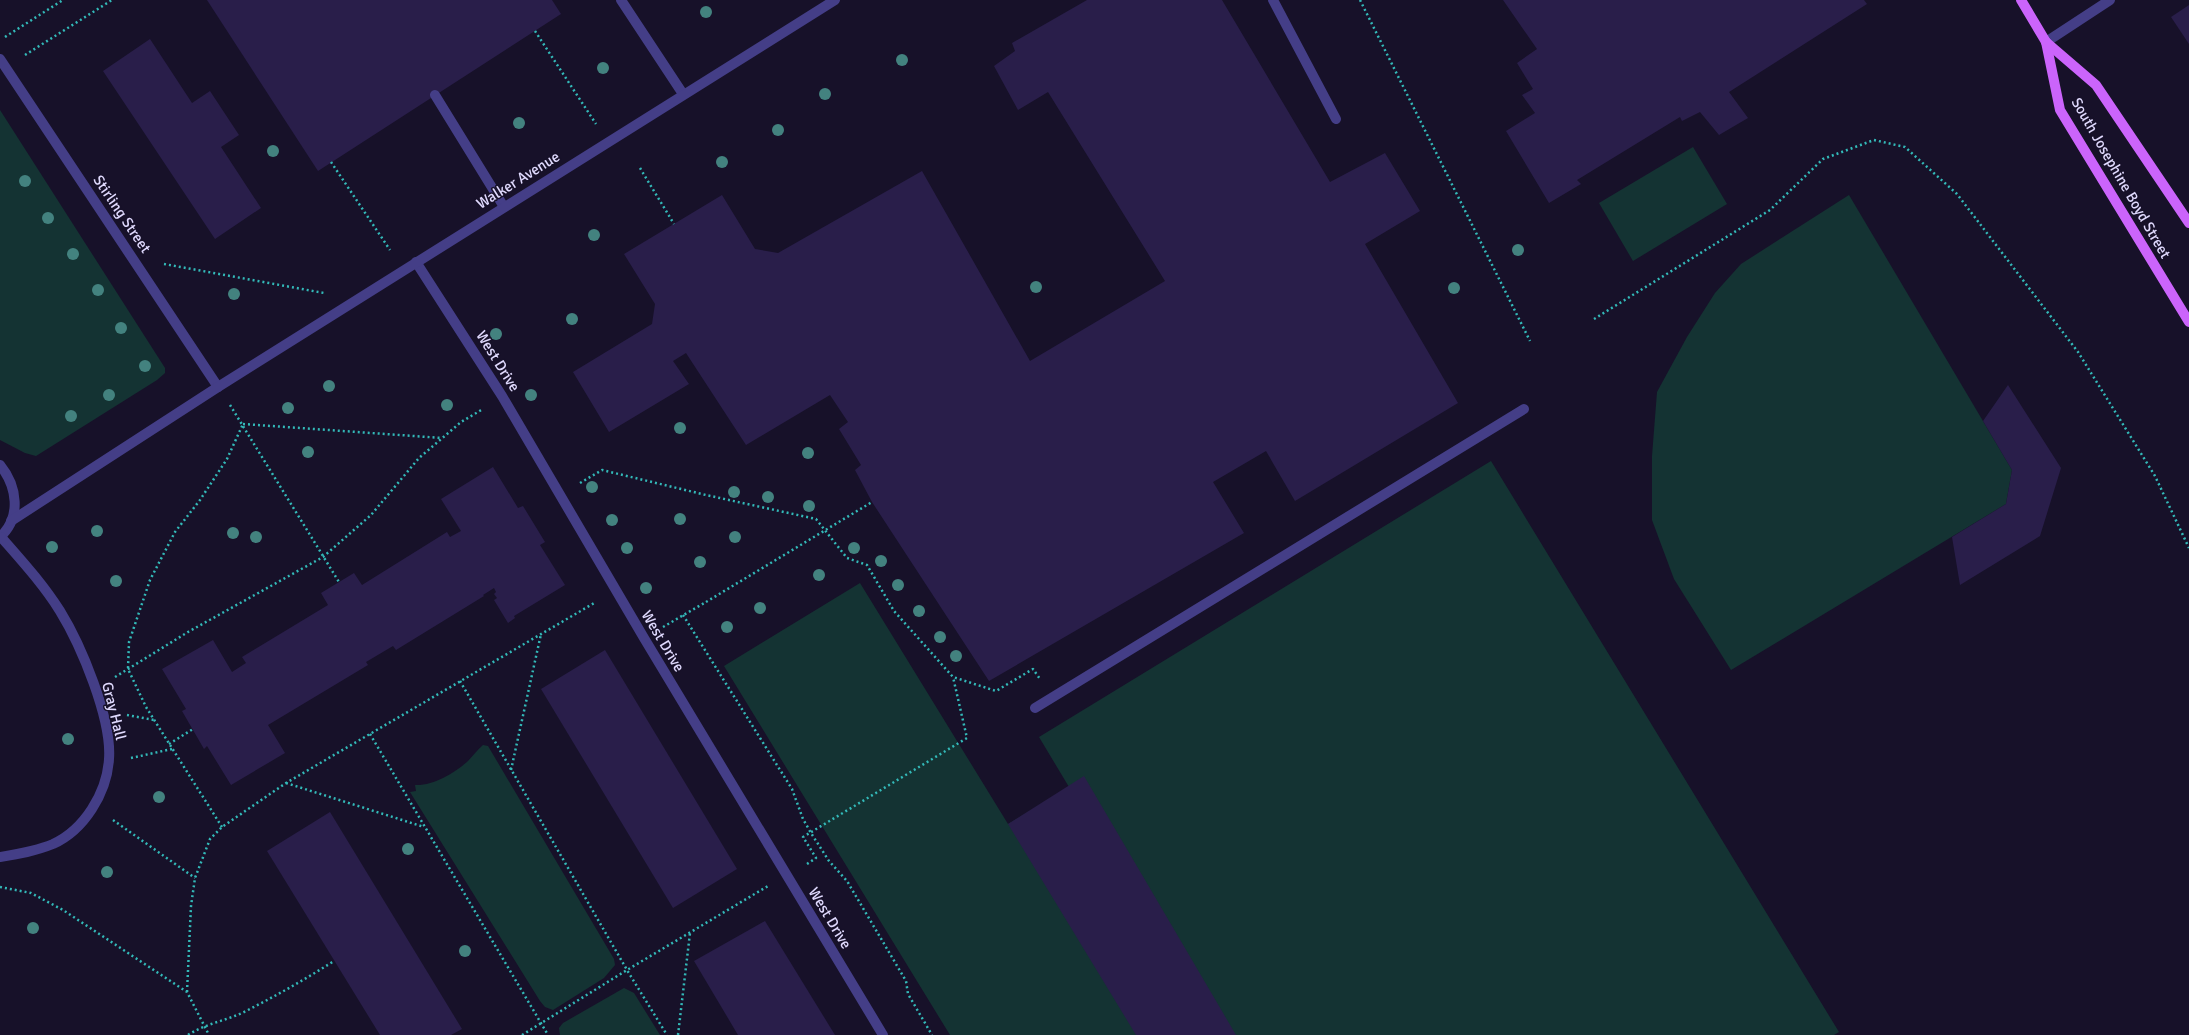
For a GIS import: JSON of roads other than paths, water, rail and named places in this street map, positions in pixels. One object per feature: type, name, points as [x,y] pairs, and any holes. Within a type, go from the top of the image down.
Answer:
[{"type":"main road","name":"South Josephine Boyd Street","points":[[2021,0],[2046,42],[2096,85],[2189,222]]},
{"type":"main road","name":"South Josephine Boyd Street","points":[[2046,42],[2060,110],[2189,322]]},
{"type":"street","points":[[621,0],[683,94]]},
{"type":"street","name":"Walker Avenue","points":[[11,521],[218,387],[835,0]]},
{"type":"street","points":[[1273,0],[1336,119]]},
{"type":"street","points":[[2046,42],[2110,0]]},
{"type":"street","name":"Stirling Street","points":[[3,63],[218,387]]},
{"type":"street","points":[[436,95],[504,207]]},
{"type":"street","name":"West Drive","points":[[416,262],[502,396],[644,638],[883,1035]]},
{"type":"street","points":[[1035,708],[1524,410]]},
{"type":"street","points":[[0,465],[10,479],[14,488],[16,505],[11,521],[1,537]]},
{"type":"street","name":"Gray Hall","points":[[0,857],[34,850],[53,844],[72,833],[95,807],[105,780],[110,760],[104,718],[77,642],[60,611],[26,565],[1,537]]}]
